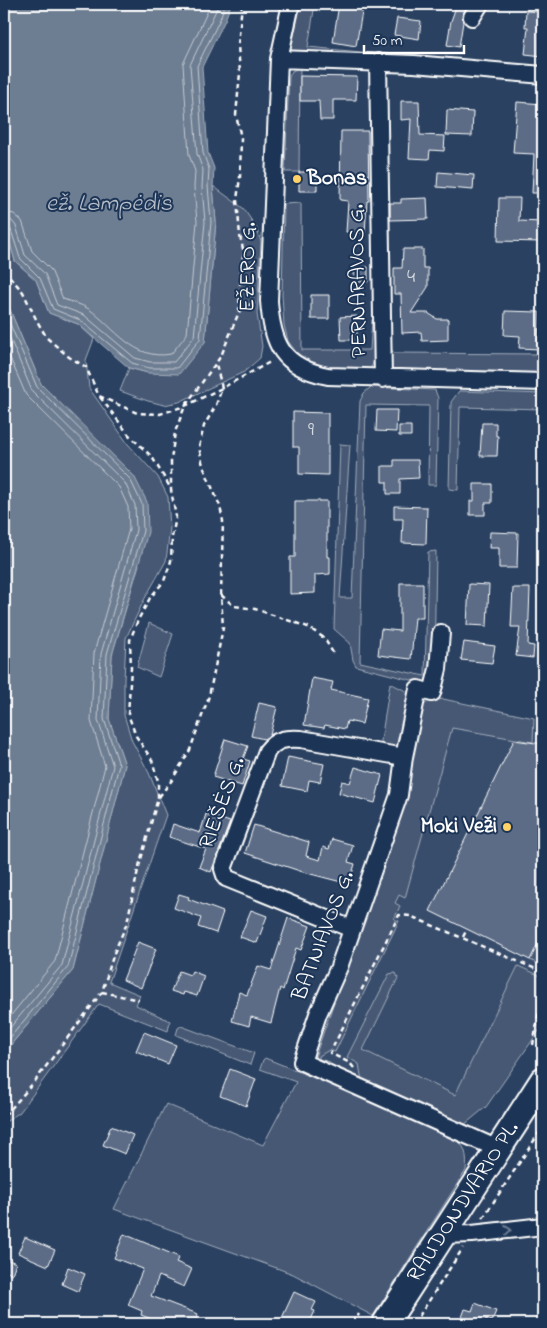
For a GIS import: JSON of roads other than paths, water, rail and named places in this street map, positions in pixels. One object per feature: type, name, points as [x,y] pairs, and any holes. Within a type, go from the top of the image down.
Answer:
[{"type":"main road","name":"RAUDONDVARIO PL.","points":[[384,1324],[543,1080]]},
{"type":"street","name":"EŽERO G.","points":[[291,4],[279,60],[269,300],[271,324],[283,353],[300,367],[312,373],[328,376],[543,382]]},
{"type":"street","points":[[279,60],[378,62],[543,75]]},
{"type":"street","name":"PERNARAVOS G.","points":[[378,62],[382,379]]},
{"type":"street","name":"BATNIAVOS G.","points":[[441,633],[438,669],[432,693],[418,689],[404,757],[399,795],[339,967],[318,1014],[302,1062],[498,1149]]},
{"type":"street","name":"RIEŠĖS G.","points":[[352,929],[226,878],[222,869],[266,751],[273,743],[287,738],[404,757]]},
{"type":"street","points":[[443,1235],[472,1234],[543,1226]]},
{"type":"water","name":"ež. Lampėdis","points":[[4,4],[231,4],[202,67],[208,153],[214,168],[213,186],[216,222],[205,342],[179,374],[148,373],[129,368],[78,324],[49,313],[36,280],[15,261],[7,232],[4,228]]},
{"type":"water","points":[[4,301],[10,310],[41,384],[134,476],[147,502],[148,532],[112,655],[109,719],[125,765],[73,970],[4,1053]]},
{"type":"place","name":"Bonas","points":[[297,179]]},
{"type":"place","name":"Moki Veži","points":[[507,827]]}]
